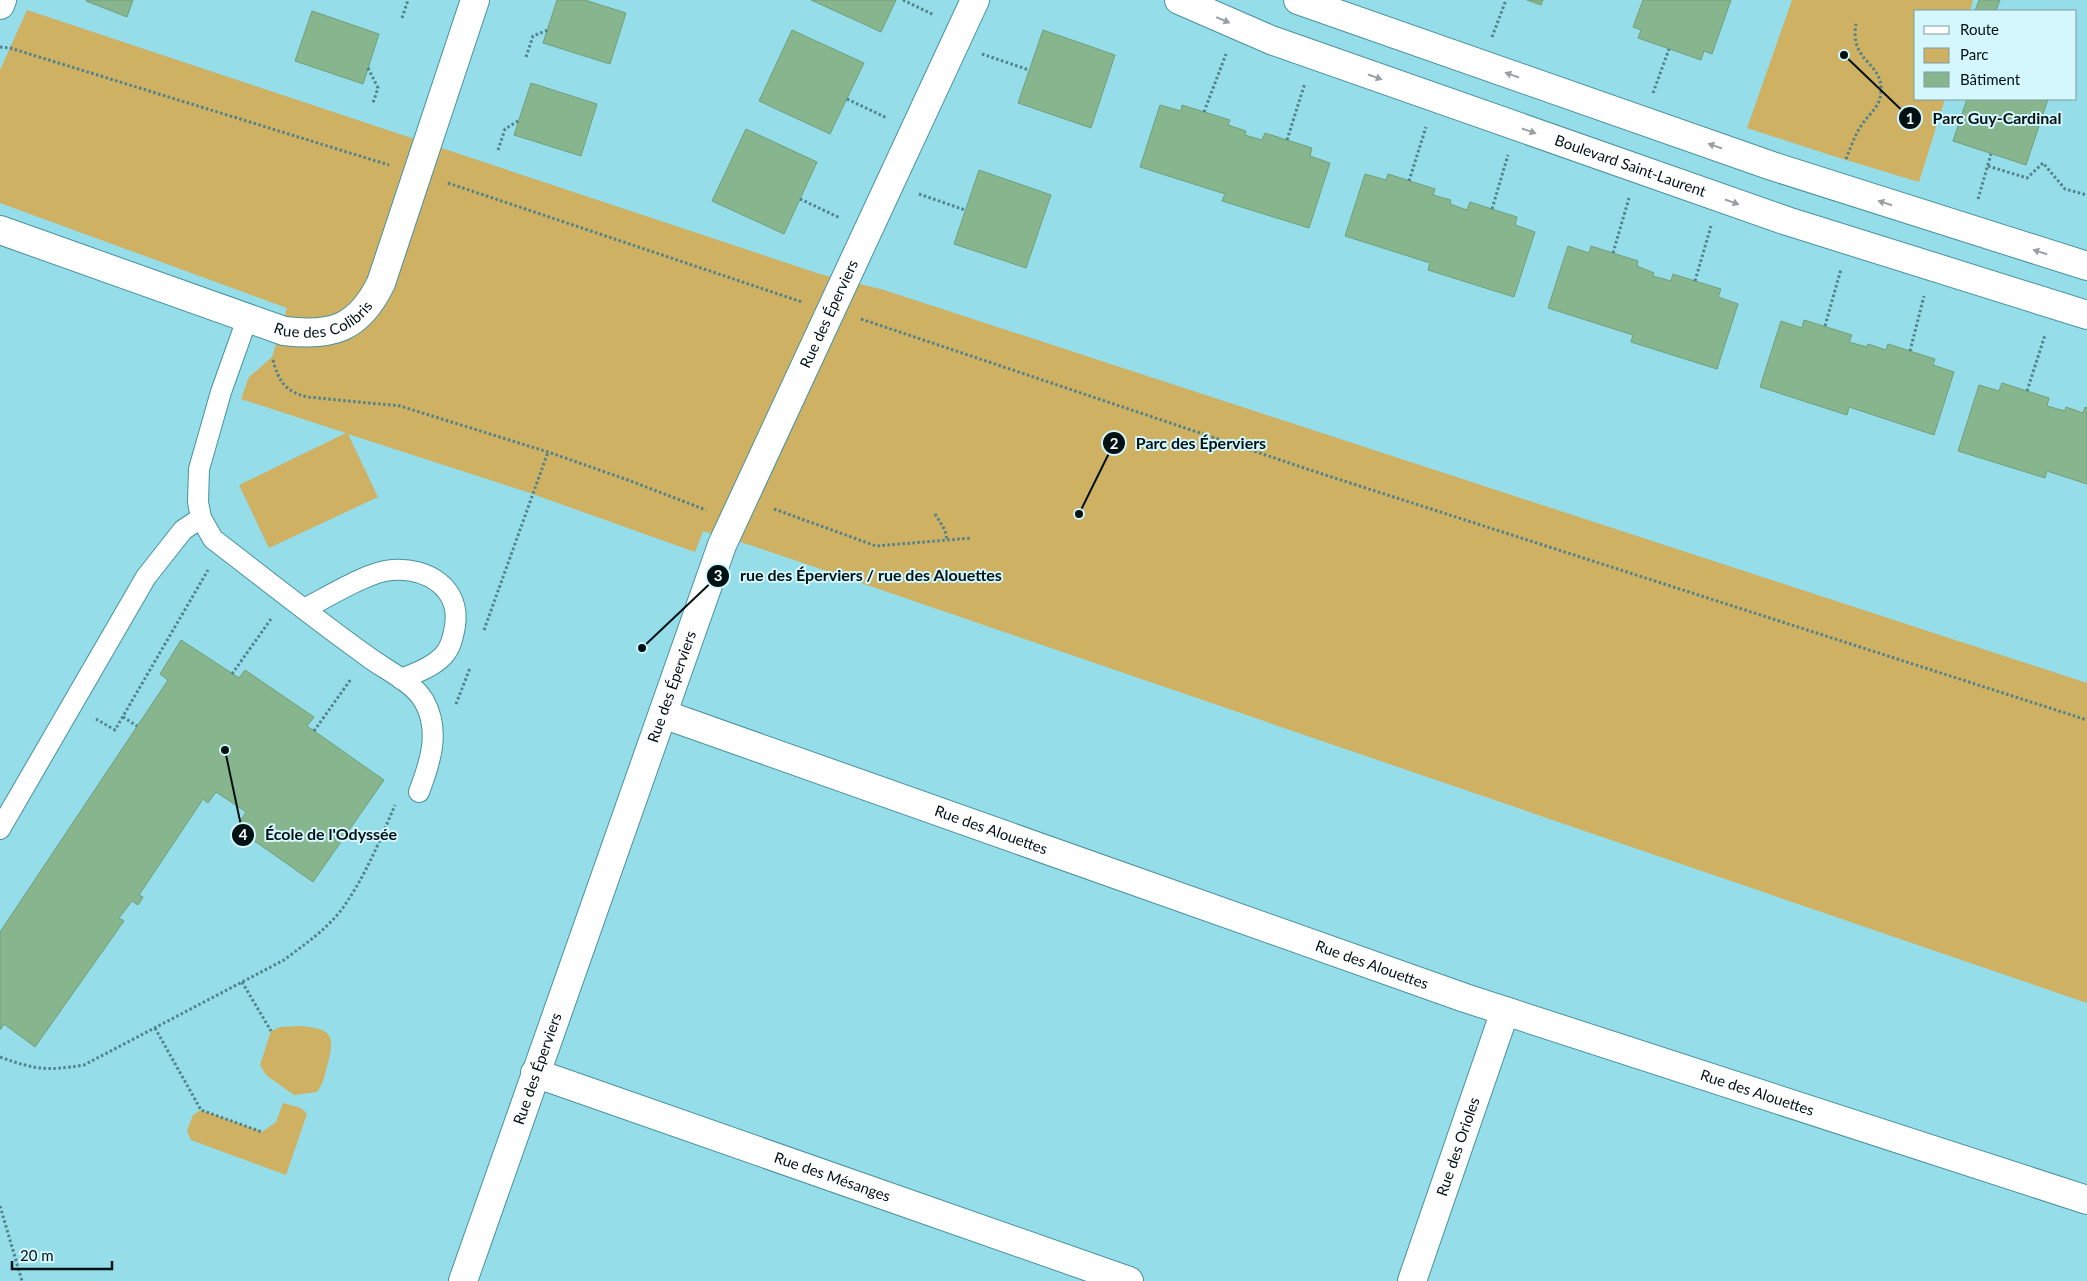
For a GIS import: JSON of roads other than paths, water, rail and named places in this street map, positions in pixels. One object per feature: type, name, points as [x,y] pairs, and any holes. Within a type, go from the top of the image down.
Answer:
[{"type":"street","points":[[0,5],[2,0]]},
{"type":"street","name":"Rue des Colibris","points":[[0,230],[284,331],[302,334],[344,326],[358,318],[371,302],[390,259],[475,0]]},
{"type":"street","name":"Rue des Éperviers","points":[[462,1281],[726,536],[975,0]]},
{"type":"street","name":"Boulevard Saint-Laurent","points":[[1179,0],[1281,43],[1787,221],[2087,316]]},
{"type":"street","points":[[1298,0],[1772,166],[2087,266]]},
{"type":"street","name":"Rue des Alouettes","points":[[663,714],[1505,1011],[2087,1200]]},
{"type":"street","name":"Rue des Orioles","points":[[1412,1281],[1505,1011]]},
{"type":"street","name":"Rue des Mésanges","points":[[535,1073],[1129,1281]]},
{"type":"lane","points":[[247,319],[221,392],[199,469],[198,502],[201,518],[213,538],[304,609],[401,679],[423,700],[431,721],[433,750],[419,792]]},
{"type":"lane","points":[[0,829],[146,577],[183,530],[201,518]]},
{"type":"lane","points":[[304,609],[373,575],[389,570],[406,569],[432,576],[445,587],[453,602],[456,618],[453,636],[449,649],[443,656],[432,665],[401,679]]},
{"type":"place","name":"Parc Guy-Cardinal","points":[[1844,55]]},
{"type":"place","name":"Parc des Éperviers","points":[[1079,514]]},
{"type":"place","name":"rue des Éperviers / rue des Alouettes","points":[[642,648]]},
{"type":"place","name":"École de l'Odyssée","points":[[225,750]]}]
